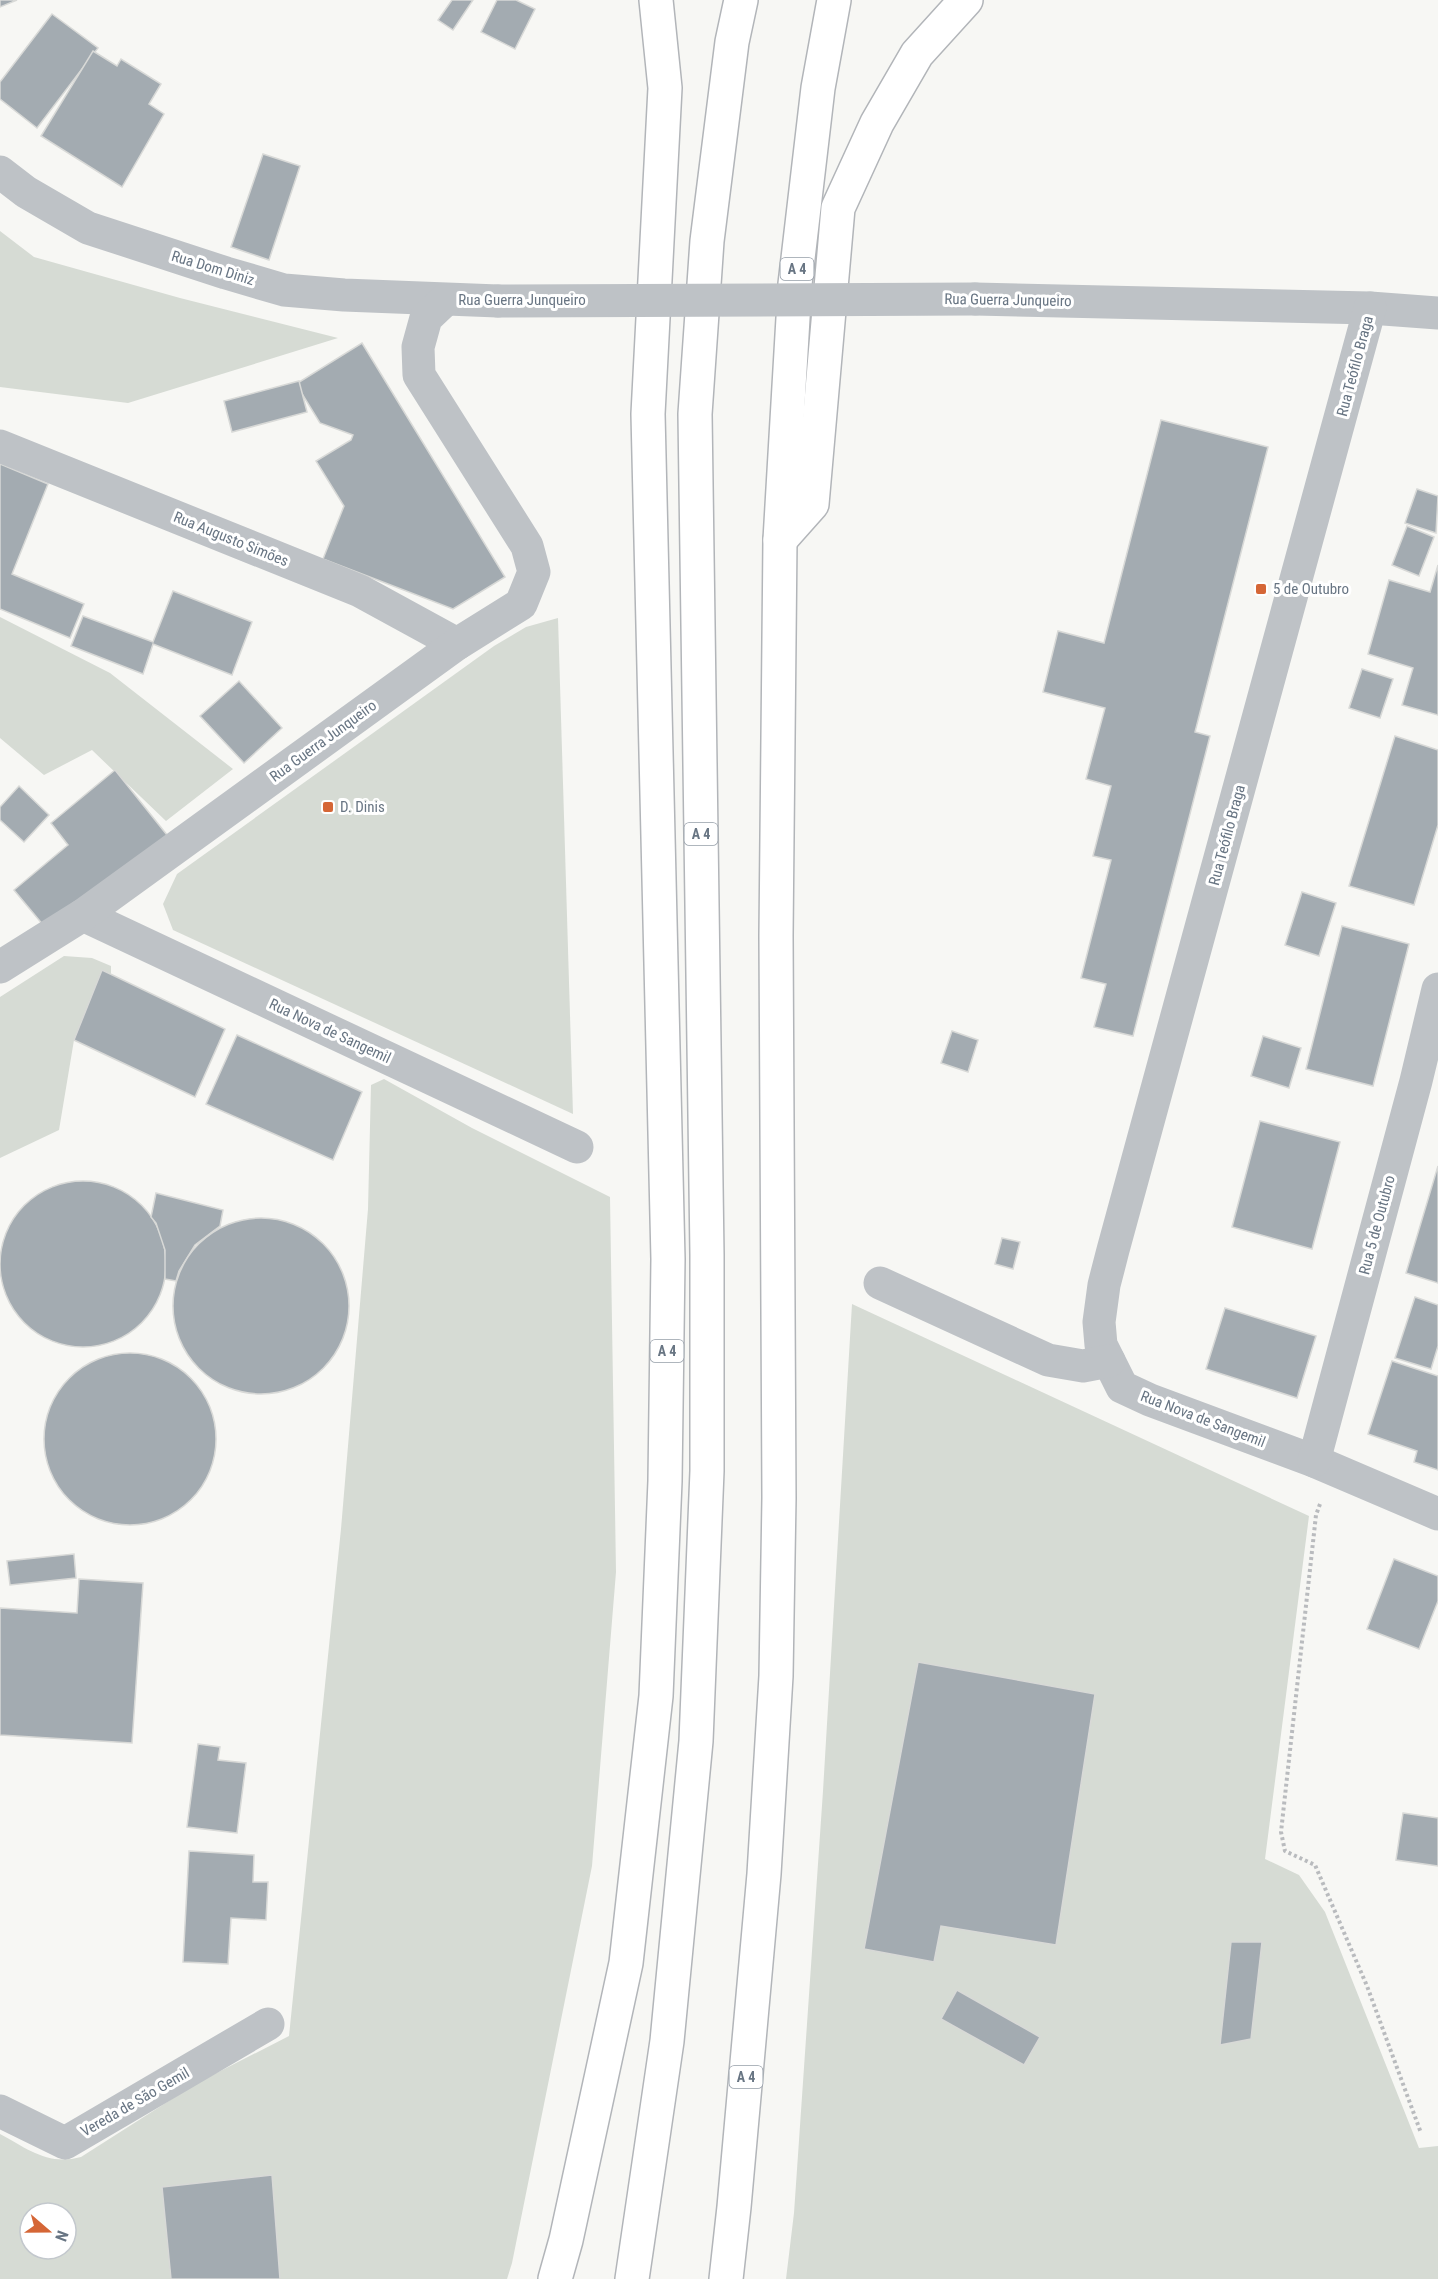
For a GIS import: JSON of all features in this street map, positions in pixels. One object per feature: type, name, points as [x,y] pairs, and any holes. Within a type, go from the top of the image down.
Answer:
[{"type":"highway","name":"A 4","points":[[555,2279],[566,2240],[626,1964],[656,1696],[665,1481],[668,1259],[648,414],[665,88],[656,0]]},
{"type":"highway","name":"A 4","points":[[632,2279],[667,2041],[696,1741],[707,1471],[707,1289],[695,414],[707,241],[732,42],[741,0]]},
{"type":"highway","name":"A 4","points":[[726,2279],[764,1874],[776,1676],[779,1486],[776,925],[780,540],[795,284],[818,88],[834,0]]},
{"type":"highway","points":[[780,540],[812,504],[838,208],[877,123],[917,54],[966,0]]},
{"type":"street","name":"Rua Dom Diniz","points":[[0,172],[26,192],[88,228],[284,290],[446,300]]},
{"type":"street","name":"Rua Guerra Junqueiro","points":[[0,967],[83,915],[457,645],[521,604],[534,572],[527,546],[419,375],[418,347],[426,318],[446,300],[975,299],[1370,309],[1438,313]]},
{"type":"street","name":"Rua Teófilo Braga","points":[[1109,1361],[1101,1345],[1099,1322],[1107,1274],[1370,309]]},
{"type":"street","name":"Rua Augusto Simões","points":[[0,446],[360,591],[457,645]]},
{"type":"street","name":"Rua Nova de Sangemil","points":[[83,915],[577,1147]]},
{"type":"street","name":"Rua 5 de Outubro","points":[[1323,1465],[1438,989]]},
{"type":"street","points":[[880,1283],[1048,1360],[1083,1366],[1109,1361]]},
{"type":"street","name":"Rua Nova de Sangemil","points":[[1109,1361],[1122,1387],[1150,1400],[1323,1465],[1438,1514]]},
{"type":"street","name":"Vereda de São Gemil","points":[[0,2111],[64,2143],[268,2024]]},
{"type":"path","points":[[1323,1465],[1281,1832],[1285,1851],[1315,1865],[1367,1986],[1421,2133]]},
{"type":"shaded area","points":[[0,231],[34,257],[180,298],[338,338],[128,403],[0,387]]},
{"type":"shaded area","points":[[0,617],[110,673],[233,769],[166,821],[92,750],[44,775],[0,738]]},
{"type":"shaded area","points":[[558,618],[573,1114],[173,930],[163,904],[177,874],[494,646],[526,627]]},
{"type":"shaded area","points":[[64,956],[92,958],[111,966],[111,974],[102,970],[74,1040],[59,1130],[0,1158],[0,997]]},
{"type":"shaded area","points":[[384,1079],[472,1128],[610,1197],[616,1572],[592,1866],[507,2279],[0,2279],[0,2134],[48,2158],[81,2157],[197,2083],[289,2036],[341,1529],[368,1209],[371,1085]]},
{"type":"shaded area","points":[[852,1304],[1309,1516],[1265,1859],[1299,1875],[1325,1912],[1419,2148],[1438,2146],[1438,2279],[786,2279],[794,2213],[823,1791]]},
{"type":"building","points":[[0,0],[17,0],[0,7]]},
{"type":"building","points":[[452,0],[473,0],[453,30],[438,20]]},
{"type":"building","points":[[497,0],[516,0],[535,9],[515,49],[481,32]]},
{"type":"building","points":[[52,14],[98,48],[37,128],[0,99],[0,82]]},
{"type":"building","points":[[93,51],[117,66],[121,59],[161,84],[149,104],[164,114],[122,187],[41,136]]},
{"type":"building","points":[[263,154],[300,166],[269,260],[231,247]]},
{"type":"building","points":[[362,343],[505,577],[453,609],[323,559],[344,506],[316,461],[351,440],[353,435],[320,423],[296,384]]},
{"type":"building","points":[[299,381],[307,412],[232,432],[224,401]]},
{"type":"building","points":[[1161,420],[1268,447],[1195,732],[1210,736],[1133,1036],[1094,1027],[1106,984],[1081,978],[1111,860],[1093,856],[1111,786],[1086,779],[1105,708],[1043,692],[1058,631],[1104,643]]},
{"type":"building","points":[[0,464],[48,484],[12,574],[84,604],[70,638],[0,609]]},
{"type":"building","points":[[1417,489],[1438,496],[1436,533],[1405,523]]},
{"type":"building","points":[[1407,526],[1434,537],[1419,576],[1392,565]]},
{"type":"building","points":[[1438,565],[1438,715],[1402,705],[1413,668],[1368,654],[1389,580],[1430,592]]},
{"type":"building","points":[[173,591],[252,622],[232,675],[153,644],[143,674],[71,646],[83,616],[153,642]]},
{"type":"building","points":[[1362,669],[1393,679],[1380,718],[1349,708]]},
{"type":"building","points":[[239,681],[282,728],[244,763],[200,716]]},
{"type":"building","points":[[1395,736],[1438,750],[1438,825],[1414,905],[1349,886]]},
{"type":"building","points":[[115,770],[167,835],[49,932],[14,890],[68,845],[51,823]]},
{"type":"building","points":[[19,786],[49,815],[24,842],[0,820],[0,807]]},
{"type":"building","points":[[1302,892],[1336,903],[1319,956],[1285,945]]},
{"type":"building","points":[[1342,926],[1409,944],[1373,1086],[1306,1069]]},
{"type":"building","points":[[102,970],[225,1029],[195,1097],[74,1040]]},
{"type":"building","points":[[952,1031],[978,1040],[968,1072],[941,1063]]},
{"type":"building","points":[[237,1035],[362,1092],[333,1160],[206,1104]]},
{"type":"building","points":[[1263,1036],[1301,1048],[1289,1088],[1251,1076]]},
{"type":"building","points":[[1260,1121],[1340,1142],[1312,1249],[1232,1227]]},
{"type":"building","points":[[1438,1166],[1438,1283],[1406,1273]]},
{"type":"building","points":[[83,1181],[115,1187],[142,1205],[160,1232],[166,1264],[160,1296],[142,1323],[115,1341],[83,1347],[51,1341],[24,1323],[6,1296],[0,1264],[6,1232],[24,1205],[51,1187]]},
{"type":"building","points":[[156,1193],[223,1210],[220,1226],[195,1245],[179,1271],[176,1281],[165,1279],[165,1250],[156,1223],[151,1217]]},
{"type":"building","points":[[261,1218],[295,1225],[310,1233],[323,1244],[334,1257],[342,1272],[349,1306],[342,1340],[334,1355],[323,1368],[310,1379],[295,1387],[261,1394],[227,1387],[212,1379],[199,1368],[188,1355],[180,1340],[173,1306],[180,1272],[188,1257],[199,1244],[212,1233],[227,1225]]},
{"type":"building","points":[[1002,1238],[1020,1242],[1013,1269],[995,1264]]},
{"type":"building","points":[[1415,1297],[1438,1305],[1438,1346],[1431,1369],[1395,1358]]},
{"type":"building","points":[[1225,1308],[1316,1336],[1297,1398],[1206,1369]]},
{"type":"building","points":[[130,1353],[147,1354],[163,1359],[178,1367],[191,1378],[202,1391],[210,1406],[215,1422],[215,1456],[210,1472],[202,1487],[191,1500],[178,1511],[163,1519],[147,1524],[130,1525],[113,1524],[97,1519],[82,1511],[69,1500],[58,1487],[50,1472],[45,1456],[44,1439],[45,1422],[50,1406],[58,1391],[69,1378],[82,1367],[97,1359],[113,1354]]},
{"type":"building","points":[[1392,1361],[1438,1376],[1438,1470],[1414,1462],[1417,1451],[1368,1434]]},
{"type":"building","points":[[74,1554],[76,1578],[10,1585],[7,1561]]},
{"type":"building","points":[[1394,1559],[1438,1576],[1438,1601],[1419,1649],[1367,1629]]},
{"type":"building","points":[[79,1579],[143,1583],[132,1743],[0,1735],[0,1608],[77,1613]]},
{"type":"building","points":[[918,1662],[1095,1694],[1056,1945],[941,1926],[934,1962],[864,1949]]},
{"type":"building","points":[[198,1744],[220,1747],[218,1760],[246,1763],[237,1833],[187,1827]]},
{"type":"building","points":[[1403,1813],[1438,1818],[1438,1866],[1396,1860]]},
{"type":"building","points":[[189,1851],[254,1855],[253,1882],[268,1882],[266,1920],[231,1918],[228,1964],[183,1962]]},
{"type":"building","points":[[1231,1942],[1262,1942],[1251,2039],[1220,2045]]},
{"type":"building","points":[[957,1990],[1040,2037],[1024,2065],[941,2019]]},
{"type":"building","points":[[272,2175],[280,2279],[171,2279],[162,2187]]},
{"type":"place","name":"5 de Outubro","points":[[1261,589]]},
{"type":"place","name":"D. Dinis","points":[[328,807]]}]
